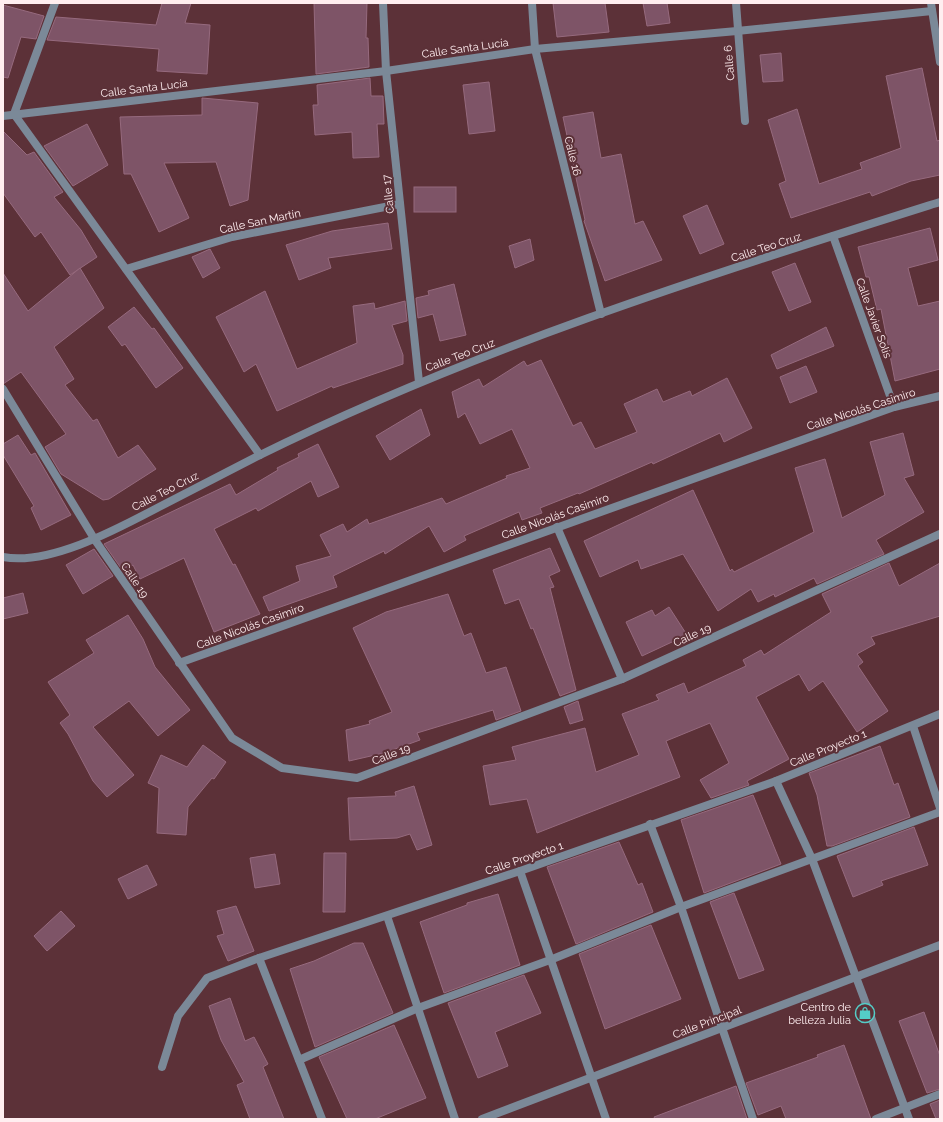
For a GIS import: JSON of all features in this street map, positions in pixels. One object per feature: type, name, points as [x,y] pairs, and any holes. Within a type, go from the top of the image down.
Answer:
[{"type":"street","points":[[55,3],[14,114],[260,455]]},
{"type":"street","name":"Calle 17","points":[[383,3],[386,71],[419,382]]},
{"type":"street","name":"Calle 16","points":[[532,3],[535,49],[601,314]]},
{"type":"street","name":"Calle 6","points":[[736,3],[745,121]]},
{"type":"street","points":[[932,7],[940,62]]},
{"type":"street","name":"Calle Santa Lucía","points":[[3,116],[386,71],[535,49],[738,31],[932,7]]},
{"type":"street","name":"Calle Teo Cruz","points":[[3,557],[13,559],[44,555],[94,540],[260,455],[419,382],[601,314],[833,236],[940,202]]},
{"type":"street","name":"Calle San Martín","points":[[126,269],[232,237],[400,204]]},
{"type":"street","name":"Calle Javier Solís","points":[[833,236],[894,407]]},
{"type":"street","name":"Calle 19","points":[[3,389],[94,540],[178,663],[232,738],[282,768],[357,778],[622,678],[940,534]]},
{"type":"street","name":"Calle Nicolás Casimiro","points":[[178,663],[894,407],[940,396]]},
{"type":"street","points":[[557,527],[622,678]]},
{"type":"street","name":"Calle Proyecto 1","points":[[162,1067],[178,1016],[207,978],[259,958],[520,871],[650,824],[776,781],[940,714]]},
{"type":"street","points":[[913,726],[940,808]]},
{"type":"street","points":[[776,781],[812,859],[909,1119]]},
{"type":"street","points":[[299,1060],[418,1008],[550,960],[681,907],[940,812]]},
{"type":"street","points":[[650,824],[681,907],[754,1119]]},
{"type":"street","points":[[520,871],[606,1119]]},
{"type":"street","points":[[387,916],[454,1119]]},
{"type":"street","name":"Calle Principal","points":[[482,1119],[591,1079],[723,1027],[940,945]]},
{"type":"street","points":[[259,958],[322,1119]]},
{"type":"street","points":[[876,1119],[940,1094]]},
{"type":"building","points":[[162,3],[191,3],[185,23],[210,25],[207,74],[157,71],[159,49],[47,40],[56,17],[156,25]]},
{"type":"building","points":[[314,3],[367,3],[366,38],[368,38],[369,67],[316,74]]},
{"type":"building","points":[[553,3],[605,3],[609,32],[557,37]]},
{"type":"building","points":[[643,3],[667,3],[670,23],[647,26]]},
{"type":"building","points":[[3,5],[44,16],[36,39],[21,37],[8,78],[3,77]]},
{"type":"building","points":[[781,53],[783,81],[763,82],[760,55]]},
{"type":"building","points":[[922,68],[937,141],[940,140],[940,175],[911,181],[872,196],[870,192],[791,218],[779,184],[786,181],[768,120],[797,109],[819,184],[862,169],[860,163],[901,148],[886,76]]},
{"type":"building","points":[[370,78],[371,96],[383,96],[384,124],[377,124],[379,157],[353,158],[352,132],[315,135],[313,105],[318,105],[317,85]]},
{"type":"building","points":[[489,82],[495,131],[469,134],[463,85]]},
{"type":"building","points":[[202,98],[258,103],[248,200],[230,206],[216,162],[164,163],[189,218],[159,232],[131,174],[124,174],[120,117],[202,115]]},
{"type":"building","points":[[593,112],[601,158],[621,154],[635,224],[643,221],[662,260],[605,281],[584,221],[563,117]]},
{"type":"building","points":[[87,124],[108,165],[73,186],[44,146]]},
{"type":"building","points":[[3,131],[27,155],[34,152],[63,192],[54,197],[81,230],[97,257],[70,275],[41,232],[35,237],[3,193]]},
{"type":"building","points":[[414,187],[456,187],[456,212],[414,212]]},
{"type":"building","points":[[707,205],[724,244],[700,254],[683,216]]},
{"type":"building","points":[[388,223],[392,249],[328,258],[331,268],[299,280],[286,245],[332,231]]},
{"type":"building","points":[[930,228],[938,260],[908,268],[918,306],[940,301],[940,369],[895,381],[881,309],[877,310],[869,277],[866,277],[858,247]]},
{"type":"building","points":[[530,239],[534,260],[515,268],[509,246]]},
{"type":"building","points":[[210,249],[220,268],[203,278],[192,257]]},
{"type":"building","points":[[795,263],[811,302],[789,311],[772,272]]},
{"type":"building","points":[[80,268],[104,308],[54,347],[74,379],[65,385],[93,421],[97,419],[118,458],[138,445],[156,469],[109,499],[103,500],[61,474],[45,447],[66,434],[21,372],[3,384],[3,273],[28,311]]},
{"type":"building","points":[[454,284],[466,335],[440,341],[433,314],[418,318],[416,298],[429,295],[428,291]]},
{"type":"building","points":[[265,291],[297,369],[357,343],[353,306],[374,303],[375,309],[405,301],[407,321],[392,325],[403,355],[403,364],[333,388],[332,386],[277,411],[256,364],[244,372],[216,317]]},
{"type":"building","points":[[134,307],[152,329],[154,328],[183,368],[156,388],[125,344],[122,346],[108,327]]},
{"type":"building","points":[[826,327],[834,346],[777,369],[771,355]]},
{"type":"building","points":[[541,360],[573,426],[581,422],[595,449],[637,432],[624,404],[657,389],[663,402],[690,391],[692,396],[727,378],[752,428],[724,442],[720,433],[653,464],[652,462],[579,494],[578,493],[540,508],[542,513],[522,520],[519,512],[464,536],[466,540],[444,552],[429,526],[385,554],[384,551],[333,576],[337,587],[269,611],[263,597],[300,581],[296,566],[331,556],[320,535],[343,524],[347,532],[367,519],[369,524],[442,498],[446,504],[507,478],[506,476],[530,468],[512,429],[480,444],[465,413],[458,418],[452,392],[479,379],[483,387],[524,361],[527,366]]},
{"type":"building","points":[[806,366],[817,392],[790,403],[780,377]]},
{"type":"building","points":[[421,409],[430,435],[390,460],[376,436]]},
{"type":"building","points":[[903,433],[914,475],[904,478],[924,512],[876,540],[884,554],[817,584],[814,578],[775,597],[774,594],[758,602],[751,589],[718,611],[683,554],[641,569],[638,560],[600,577],[584,541],[693,490],[730,571],[732,569],[734,572],[814,532],[795,468],[825,459],[842,518],[885,495],[870,442]]},
{"type":"building","points":[[18,435],[31,455],[35,453],[71,515],[41,530],[31,508],[34,506],[3,455],[3,444]]},
{"type":"building","points":[[318,444],[339,487],[318,497],[311,481],[258,511],[256,508],[214,529],[233,565],[235,564],[260,614],[214,632],[184,558],[140,579],[133,565],[123,571],[104,544],[230,484],[236,495],[278,470],[277,468],[299,457],[298,454]]},
{"type":"building","points":[[550,548],[560,571],[549,576],[554,587],[550,588],[576,690],[560,696],[533,628],[531,629],[519,599],[505,604],[493,570]]},
{"type":"building","points":[[94,549],[113,576],[83,594],[66,565]]},
{"type":"building","points":[[889,563],[899,586],[940,563],[940,616],[871,637],[875,644],[857,654],[863,662],[858,666],[888,711],[857,732],[823,681],[809,691],[799,674],[756,697],[789,759],[747,781],[749,785],[711,798],[700,780],[729,763],[710,723],[666,741],[680,777],[537,833],[527,799],[490,805],[483,766],[516,760],[512,747],[585,728],[596,772],[639,755],[622,714],[659,700],[656,695],[684,683],[688,693],[746,666],[743,660],[761,650],[764,655],[831,612],[822,594]]},
{"type":"building","points":[[23,593],[28,613],[3,619],[3,598]]},
{"type":"building","points":[[448,594],[464,636],[471,633],[486,673],[506,667],[521,711],[496,720],[493,710],[417,733],[420,740],[384,753],[349,761],[346,730],[370,724],[369,721],[392,712],[353,628],[386,612]]},
{"type":"building","points":[[669,607],[687,635],[642,656],[626,622],[652,610],[655,616]]},
{"type":"building","points":[[128,615],[143,639],[155,667],[190,710],[158,736],[129,701],[93,727],[134,775],[107,797],[93,781],[68,734],[60,723],[70,715],[48,682],[94,653],[86,640]]},
{"type":"building","points":[[578,701],[583,720],[570,724],[564,707]]},
{"type":"building","points":[[203,745],[226,762],[214,779],[212,778],[188,807],[186,835],[157,833],[159,788],[148,783],[161,755],[187,767]]},
{"type":"building","points":[[880,746],[894,785],[898,783],[910,817],[832,846],[827,846],[817,795],[809,773]]},
{"type":"building","points":[[414,786],[432,845],[417,850],[410,834],[397,838],[350,840],[348,798],[396,796],[395,792]]},
{"type":"building","points":[[753,795],[781,864],[704,893],[681,820]]},
{"type":"building","points":[[914,827],[928,865],[881,881],[883,885],[853,897],[837,856]]},
{"type":"building","points":[[619,842],[638,885],[642,883],[653,912],[576,944],[547,867]]},
{"type":"building","points":[[324,853],[346,853],[345,912],[323,912]]},
{"type":"building","points":[[275,854],[280,884],[255,888],[250,858]]},
{"type":"building","points":[[147,865],[157,885],[128,899],[118,879]]},
{"type":"building","points":[[734,893],[764,970],[739,979],[710,902]]},
{"type":"building","points":[[498,894],[520,965],[444,993],[420,922],[467,905],[467,903]]},
{"type":"building","points":[[236,906],[254,951],[228,961],[217,936],[224,934],[217,911]]},
{"type":"building","points":[[61,911],[75,926],[47,951],[34,936]]},
{"type":"building","points":[[651,925],[681,999],[605,1029],[579,954]]},
{"type":"building","points":[[354,943],[363,943],[393,1013],[315,1047],[290,969],[314,961]]},
{"type":"building","points":[[524,975],[541,1013],[495,1032],[508,1066],[478,1078],[448,1003]]},
{"type":"building","points":[[230,998],[245,1041],[254,1037],[268,1064],[263,1067],[284,1119],[250,1119],[237,1085],[244,1082],[221,1040],[209,1006]]},
{"type":"building","points":[[924,1012],[940,1056],[940,1089],[927,1093],[899,1021]]},
{"type":"building","points":[[394,1025],[426,1098],[375,1119],[347,1119],[319,1057]]},
{"type":"building","points":[[844,1045],[871,1119],[786,1119],[781,1106],[758,1115],[746,1083],[818,1057],[817,1055]]},
{"type":"building","points":[[736,1086],[747,1119],[655,1119],[654,1117]]},
{"type":"building","points":[[940,1100],[940,1119],[936,1119],[930,1104]]},
{"type":"place","name":"Centro de belleza Julia","points":[[865,1013]]}]
